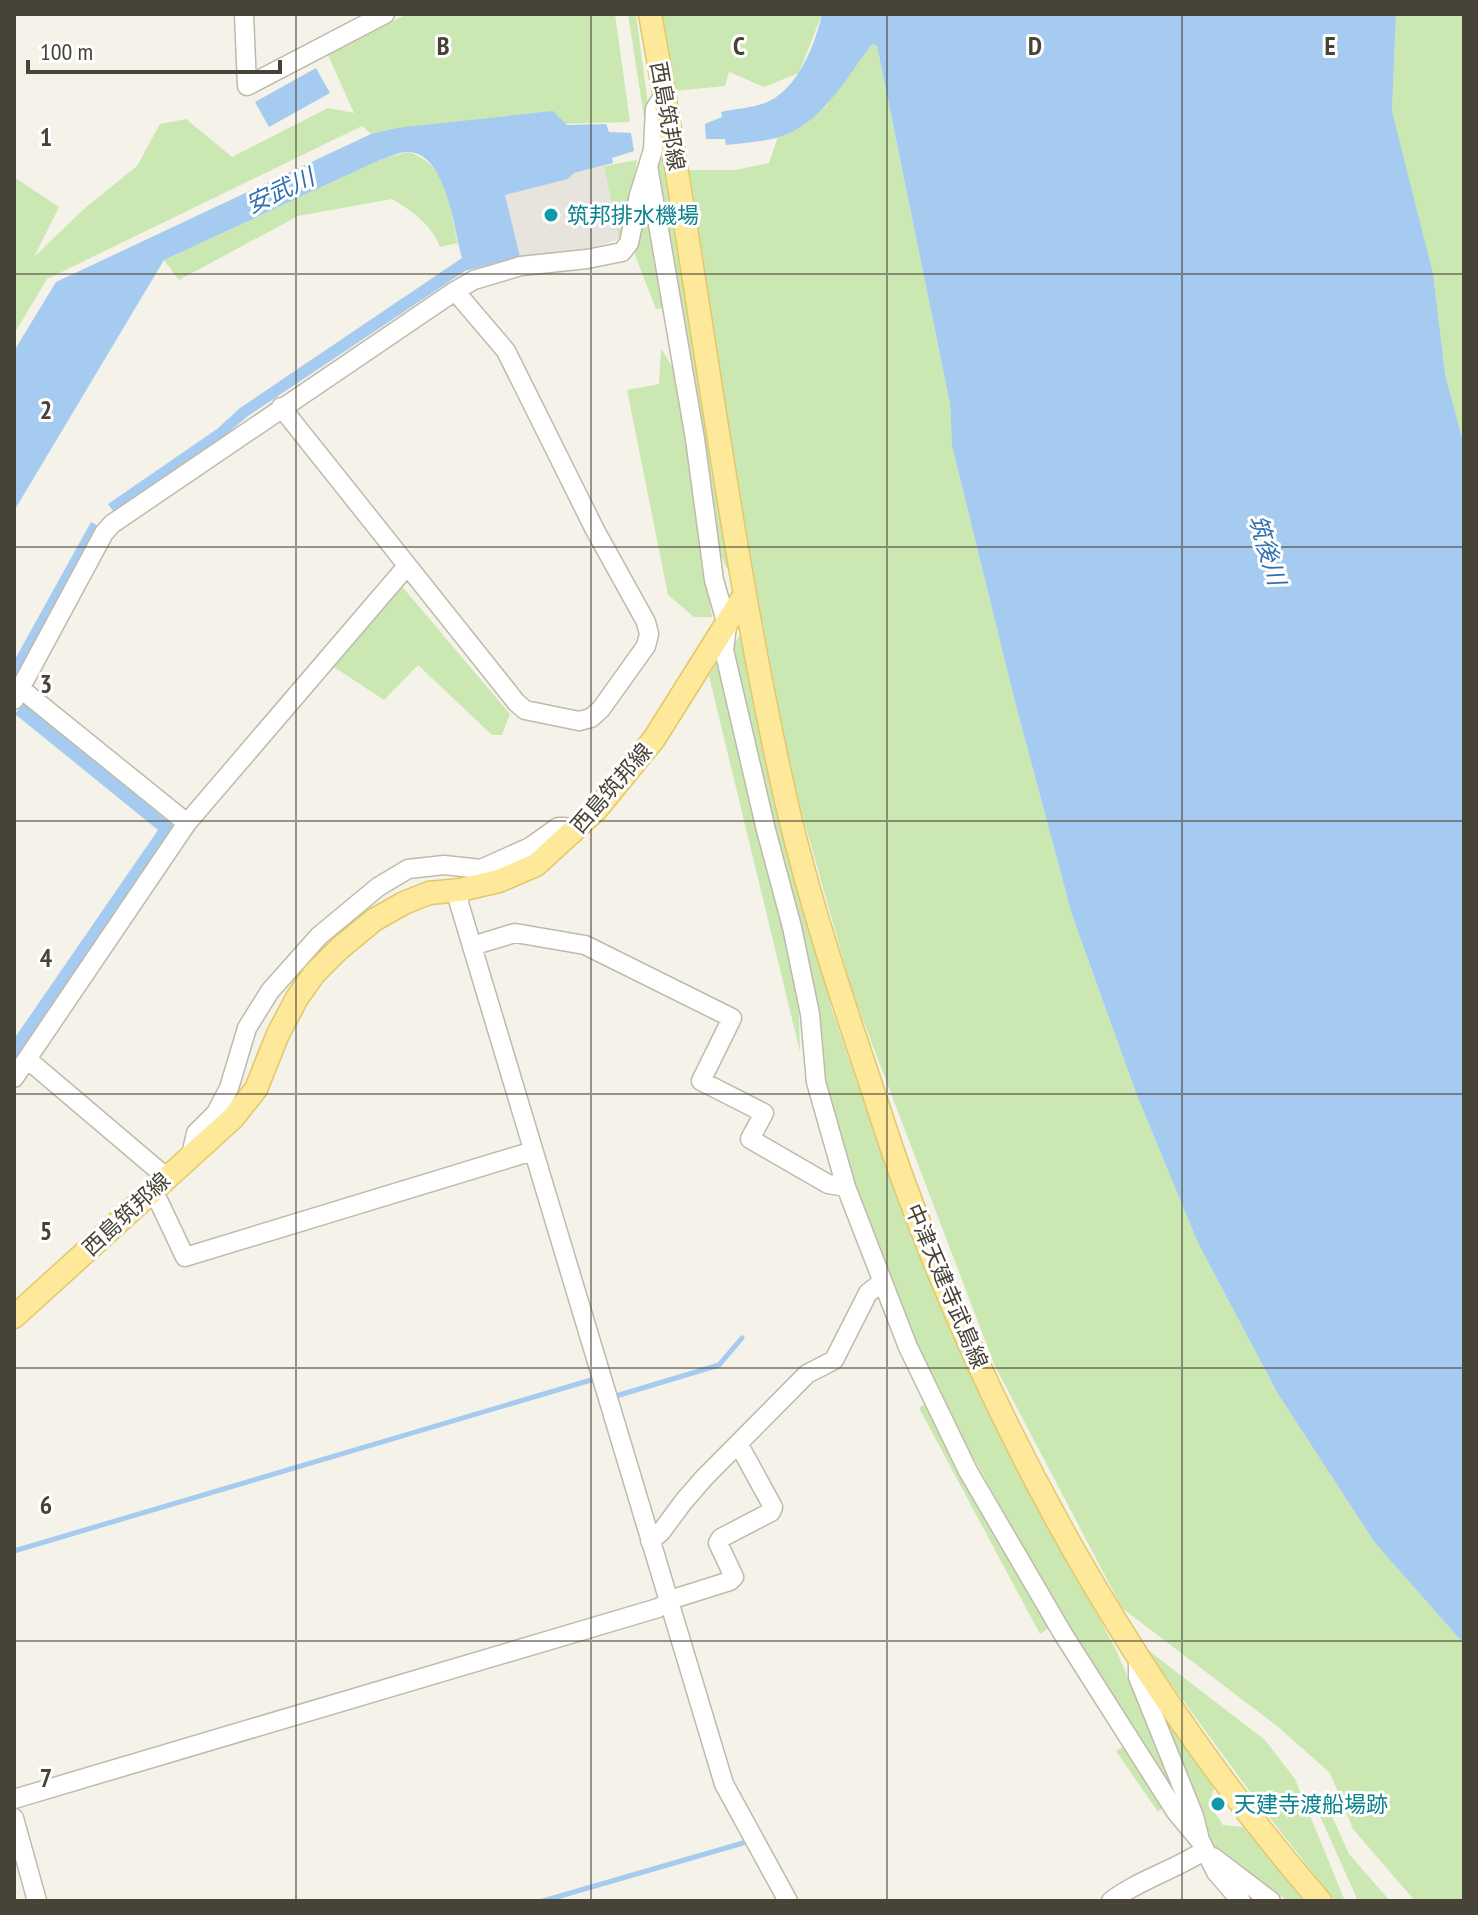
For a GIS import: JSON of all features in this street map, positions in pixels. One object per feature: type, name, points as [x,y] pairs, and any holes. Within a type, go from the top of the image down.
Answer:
[{"type":"main road","name":"西島筑邦線","points":[[14,1317],[233,1118],[256,1089],[278,1034],[297,998],[314,974],[340,948],[374,920],[404,903],[429,893],[499,881],[536,865],[573,834],[654,739],[745,594],[650,14]]},
{"type":"main road","name":"中津天建寺武島線","points":[[745,594],[780,773],[815,912],[903,1182],[979,1365],[1047,1501],[1138,1658],[1245,1810],[1320,1901]]},
{"type":"street","points":[[244,14],[247,86],[385,14]]},
{"type":"street","points":[[187,823],[18,695],[104,533],[112,524],[281,407],[474,280],[521,266],[622,252],[629,243],[653,150],[655,109],[665,93]]},
{"type":"street","points":[[648,166],[688,396],[714,580],[727,625],[724,650],[792,927],[810,1014],[816,1082],[846,1187],[908,1347],[975,1483],[1121,1728],[1176,1812],[1203,1846],[1271,1901]]},
{"type":"street","points":[[281,407],[516,702],[525,710],[579,721],[591,718],[601,709],[646,646],[649,634],[646,622],[595,530],[506,351],[455,291]]},
{"type":"street","points":[[14,1078],[187,823],[407,566]]},
{"type":"street","points":[[191,1155],[196,1133],[216,1113],[229,1088],[247,1028],[270,991],[319,936],[378,887],[408,869],[444,865],[481,869],[530,847],[558,827],[565,827],[573,834]]},
{"type":"street","points":[[460,890],[459,903],[724,1784],[788,1901]]},
{"type":"street","points":[[472,946],[515,933],[585,945],[732,1018],[701,1081],[764,1113],[750,1139],[828,1184],[846,1187]]},
{"type":"street","points":[[27,1059],[159,1184],[159,1202],[185,1257],[533,1151]]},
{"type":"street","points":[[650,1541],[661,1532],[704,1478],[807,1374],[834,1360],[868,1293],[881,1283]]},
{"type":"street","points":[[14,1799],[658,1608],[730,1581],[734,1577],[718,1543],[721,1538],[771,1512],[773,1507],[739,1445]]},
{"type":"street","points":[[1138,1658],[1138,1677],[1203,1846],[1216,1872],[1241,1901]]},
{"type":"street","points":[[14,1818],[22,1878],[37,1901]]},
{"type":"street","points":[[1111,1901],[1150,1878],[1185,1863],[1203,1846]]},
{"type":"shaded area","points":[[604,166],[619,239],[565,256],[520,260],[504,195],[568,179],[574,173]]},
{"type":"green space","points":[[407,14],[615,14],[630,122],[396,128],[371,134],[362,126],[47,279],[14,334],[14,177],[59,207],[34,257],[85,208],[137,166],[160,124],[186,119],[232,157],[328,108],[354,113],[328,55]]},
{"type":"green space","points":[[628,14],[636,14],[651,127],[648,143]]},
{"type":"green space","points":[[662,14],[822,14],[799,73],[764,87],[729,72],[725,86],[674,91]]},
{"type":"green space","points":[[1396,14],[1464,14],[1464,445],[1445,374],[1392,111]]},
{"type":"green space","points":[[872,43],[877,46],[950,404],[952,446],[1015,702],[1072,915],[1136,1093],[1198,1243],[1278,1394],[1375,1543],[1464,1644],[1464,1901],[1415,1901],[1353,1829],[1330,1773],[1277,1726],[1122,1608],[994,1364],[852,991],[789,767],[725,415],[687,170],[735,170],[769,163],[778,137],[806,123],[826,106]]},
{"type":"green space","points":[[662,135],[731,564],[727,569],[715,542],[657,172]]},
{"type":"green space","points":[[408,152],[432,166],[439,177],[445,188],[458,243],[440,247],[414,213],[392,199],[298,216],[179,280],[164,260],[382,159]]},
{"type":"green space","points":[[637,160],[626,225],[619,239],[604,166]]},
{"type":"green space","points":[[647,196],[668,308],[656,309],[635,255]]},
{"type":"green space","points":[[661,349],[674,369],[712,617],[694,617],[668,595],[627,390],[659,384]]},
{"type":"green space","points":[[399,583],[510,714],[502,735],[492,735],[418,665],[384,700],[331,665]]},
{"type":"green space","points":[[742,633],[770,777],[832,1010],[892,1184],[969,1372],[1117,1652],[1182,1807],[1067,1625],[937,1393],[851,1183],[820,1079],[812,979],[731,647]]},
{"type":"green space","points":[[720,657],[798,982],[800,1052],[709,676]]},
{"type":"green space","points":[[927,1402],[1049,1628],[1040,1634],[919,1408]]},
{"type":"green space","points":[[1144,1647],[1265,1740],[1295,1779],[1345,1901],[1335,1901],[1256,1800]]},
{"type":"green space","points":[[1154,1697],[1214,1789],[1209,1804],[1223,1825],[1243,1827],[1303,1901],[1288,1901],[1212,1845]]},
{"type":"green space","points":[[1125,1746],[1166,1805],[1158,1812],[1116,1751]]},
{"type":"green space","points":[[1323,1796],[1349,1854],[1390,1901],[1358,1901],[1315,1805]]},
{"type":"water","name":"筑後川","points":[[822,14],[1396,14],[1392,111],[1433,274],[1445,374],[1464,445],[1464,1644],[1375,1543],[1278,1394],[1198,1243],[1136,1093],[1072,915],[1015,702],[952,446],[950,404],[877,46],[872,44],[819,112],[792,132],[776,138],[726,145],[725,139],[706,139],[705,124],[722,117],[721,112],[765,103],[787,88],[810,52]]},
{"type":"water","points":[[316,68],[330,93],[269,127],[255,102]]},
{"type":"water","name":"安武川","points":[[553,111],[567,125],[606,124],[609,132],[631,133],[634,151],[612,158],[613,163],[574,173],[568,179],[505,195],[520,257],[465,271],[248,416],[114,512],[108,504],[217,429],[240,408],[462,258],[439,177],[431,164],[420,155],[407,152],[382,159],[164,260],[14,511],[14,351],[56,282],[371,134],[396,128]]},
{"type":"water","points":[[91,522],[100,527],[14,682],[14,661]]},
{"type":"water","points":[[24,703],[175,827],[14,1061],[14,1039],[158,830],[15,714]]},
{"type":"waterway","points":[[616,1396],[719,1365],[742,1338]]},
{"type":"waterway","points":[[14,1551],[591,1380]]},
{"type":"waterway","points":[[543,1901],[743,1843]]},
{"type":"place","name":"筑邦排水機場","points":[[551,215]]},
{"type":"place","name":"天建寺渡船場跡","points":[[1218,1804]]}]
